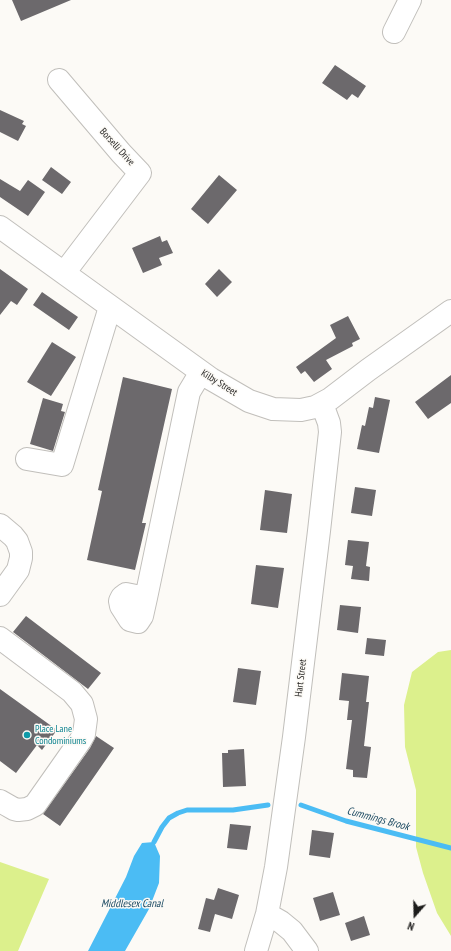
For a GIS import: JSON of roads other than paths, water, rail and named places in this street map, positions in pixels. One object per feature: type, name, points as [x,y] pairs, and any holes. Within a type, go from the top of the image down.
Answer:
[{"type":"street","points":[[394,32],[410,0]]},
{"type":"street","name":"Borselli Drive","points":[[59,80],[140,173],[64,273]]},
{"type":"street","name":"Kilby Street","points":[[0,227],[201,372],[240,396],[267,408],[293,411],[322,404],[451,311]]},
{"type":"street","points":[[27,459],[62,465],[110,307]]},
{"type":"street","points":[[146,598],[189,392],[201,372]]},
{"type":"street","name":"Hart Street","points":[[256,951],[267,914],[274,882],[294,737],[329,440],[329,423],[322,404]]},
{"type":"street","points":[[0,525],[17,541],[21,552],[18,570],[0,595]]},
{"type":"street","points":[[0,638],[72,692],[82,704],[86,719],[84,734],[80,741],[35,805],[27,809],[18,810],[0,801]]},
{"type":"street","points":[[267,914],[287,926],[307,951]]},
{"type":"water","name":"Middlesex Canal","points":[[154,842],[160,856],[159,883],[149,909],[125,951],[88,951],[126,877],[134,856],[142,843]]},
{"type":"waterway","name":"Cummings Brook","points":[[154,842],[169,818],[187,810],[233,810],[268,805]]},
{"type":"waterway","name":"Cummings Brook","points":[[301,805],[346,821],[451,848]]},
{"type":"place","name":"Place Lane Condominiums","points":[[27,735]]}]
